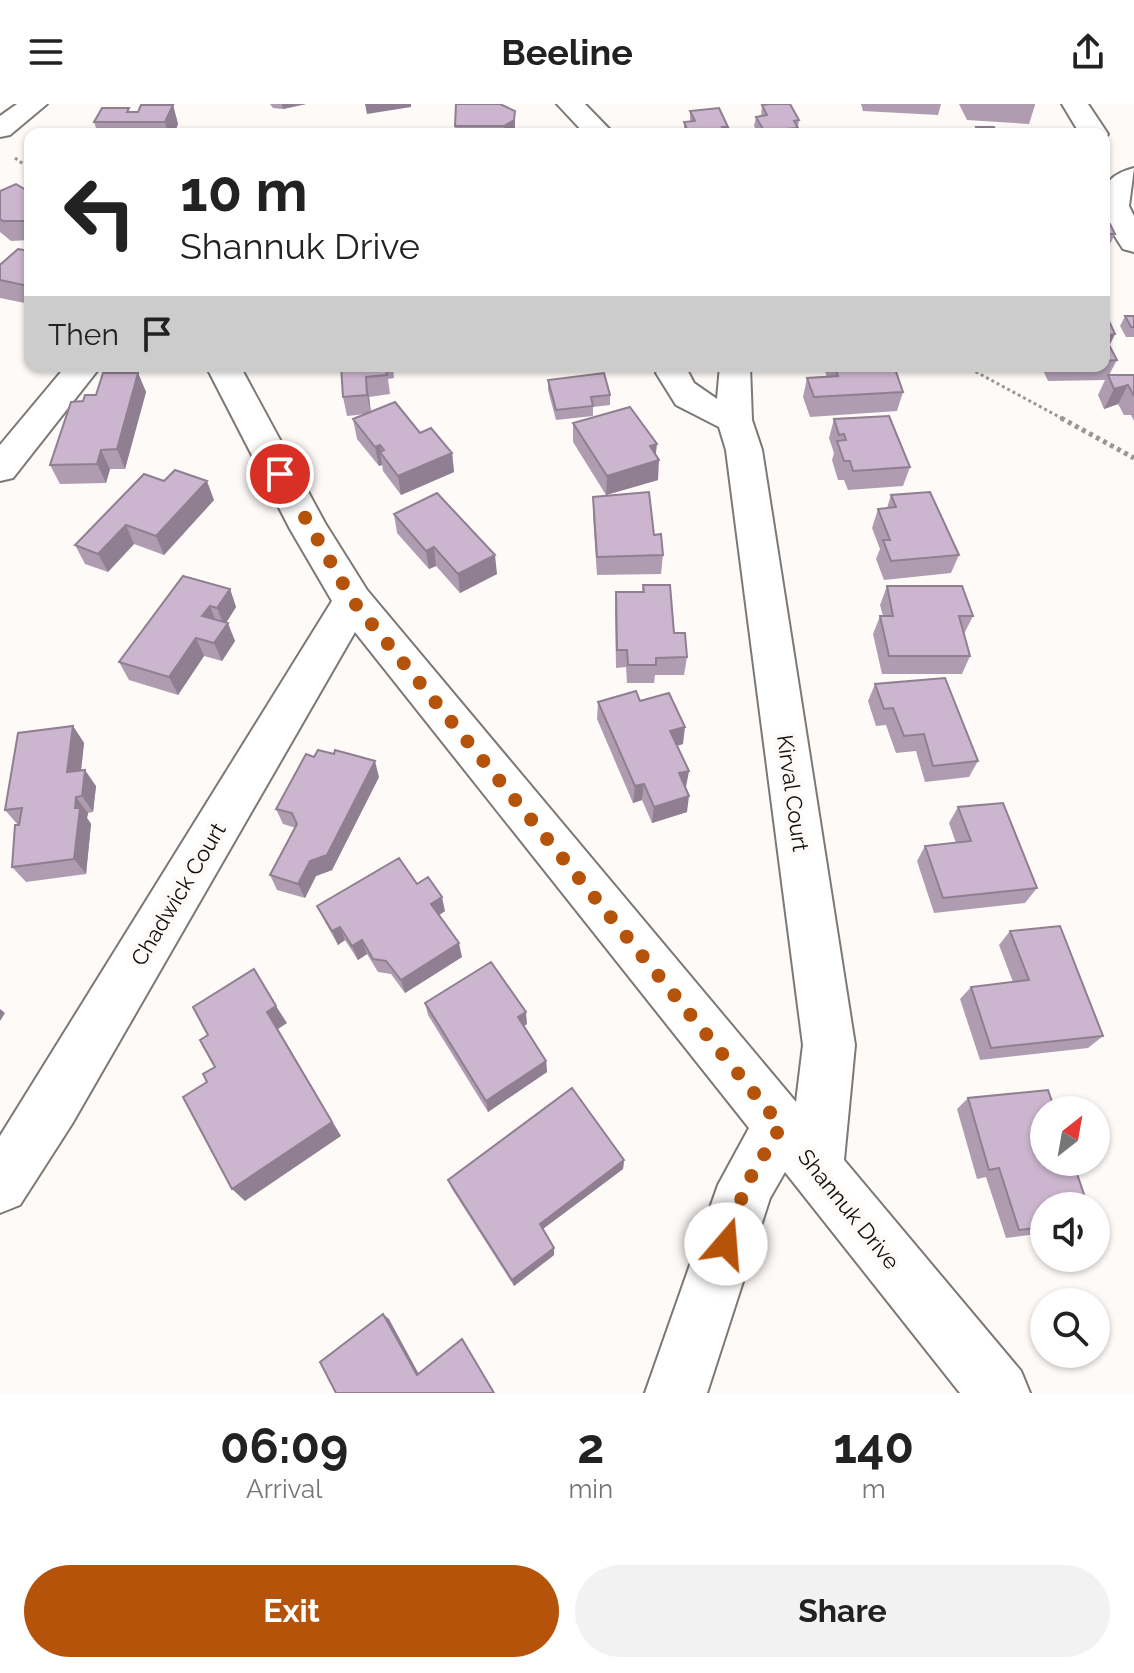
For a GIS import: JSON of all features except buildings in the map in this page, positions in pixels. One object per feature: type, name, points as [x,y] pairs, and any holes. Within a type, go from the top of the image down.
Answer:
[{"type":"street","points":[[0,129],[34,104]]},
{"type":"street","points":[[570,104],[594,128]]},
{"type":"street","points":[[1075,104],[1090,128]]},
{"type":"street","points":[[1110,155],[1130,180],[1114,206],[1134,243]]},
{"type":"street","points":[[0,469],[79,372]]},
{"type":"street","name":"Shannuk Drive","points":[[226,372],[309,529],[353,601],[999,1393]]},
{"type":"street","name":"Kirval Court","points":[[735,372],[734,420],[744,450],[829,1045],[798,1147]]},
{"type":"street","points":[[673,373],[675,385],[685,396],[734,420]]},
{"type":"street","name":"Chadwick Court","points":[[0,1185],[53,1105],[353,601]]},
{"type":"street","points":[[676,1393],[746,1185],[798,1147]]},
{"type":"path","points":[[976,372],[1134,458]]},
{"type":"route","points":[[280,474],[353,601],[781,1126],[746,1185],[726,1244]]}]
